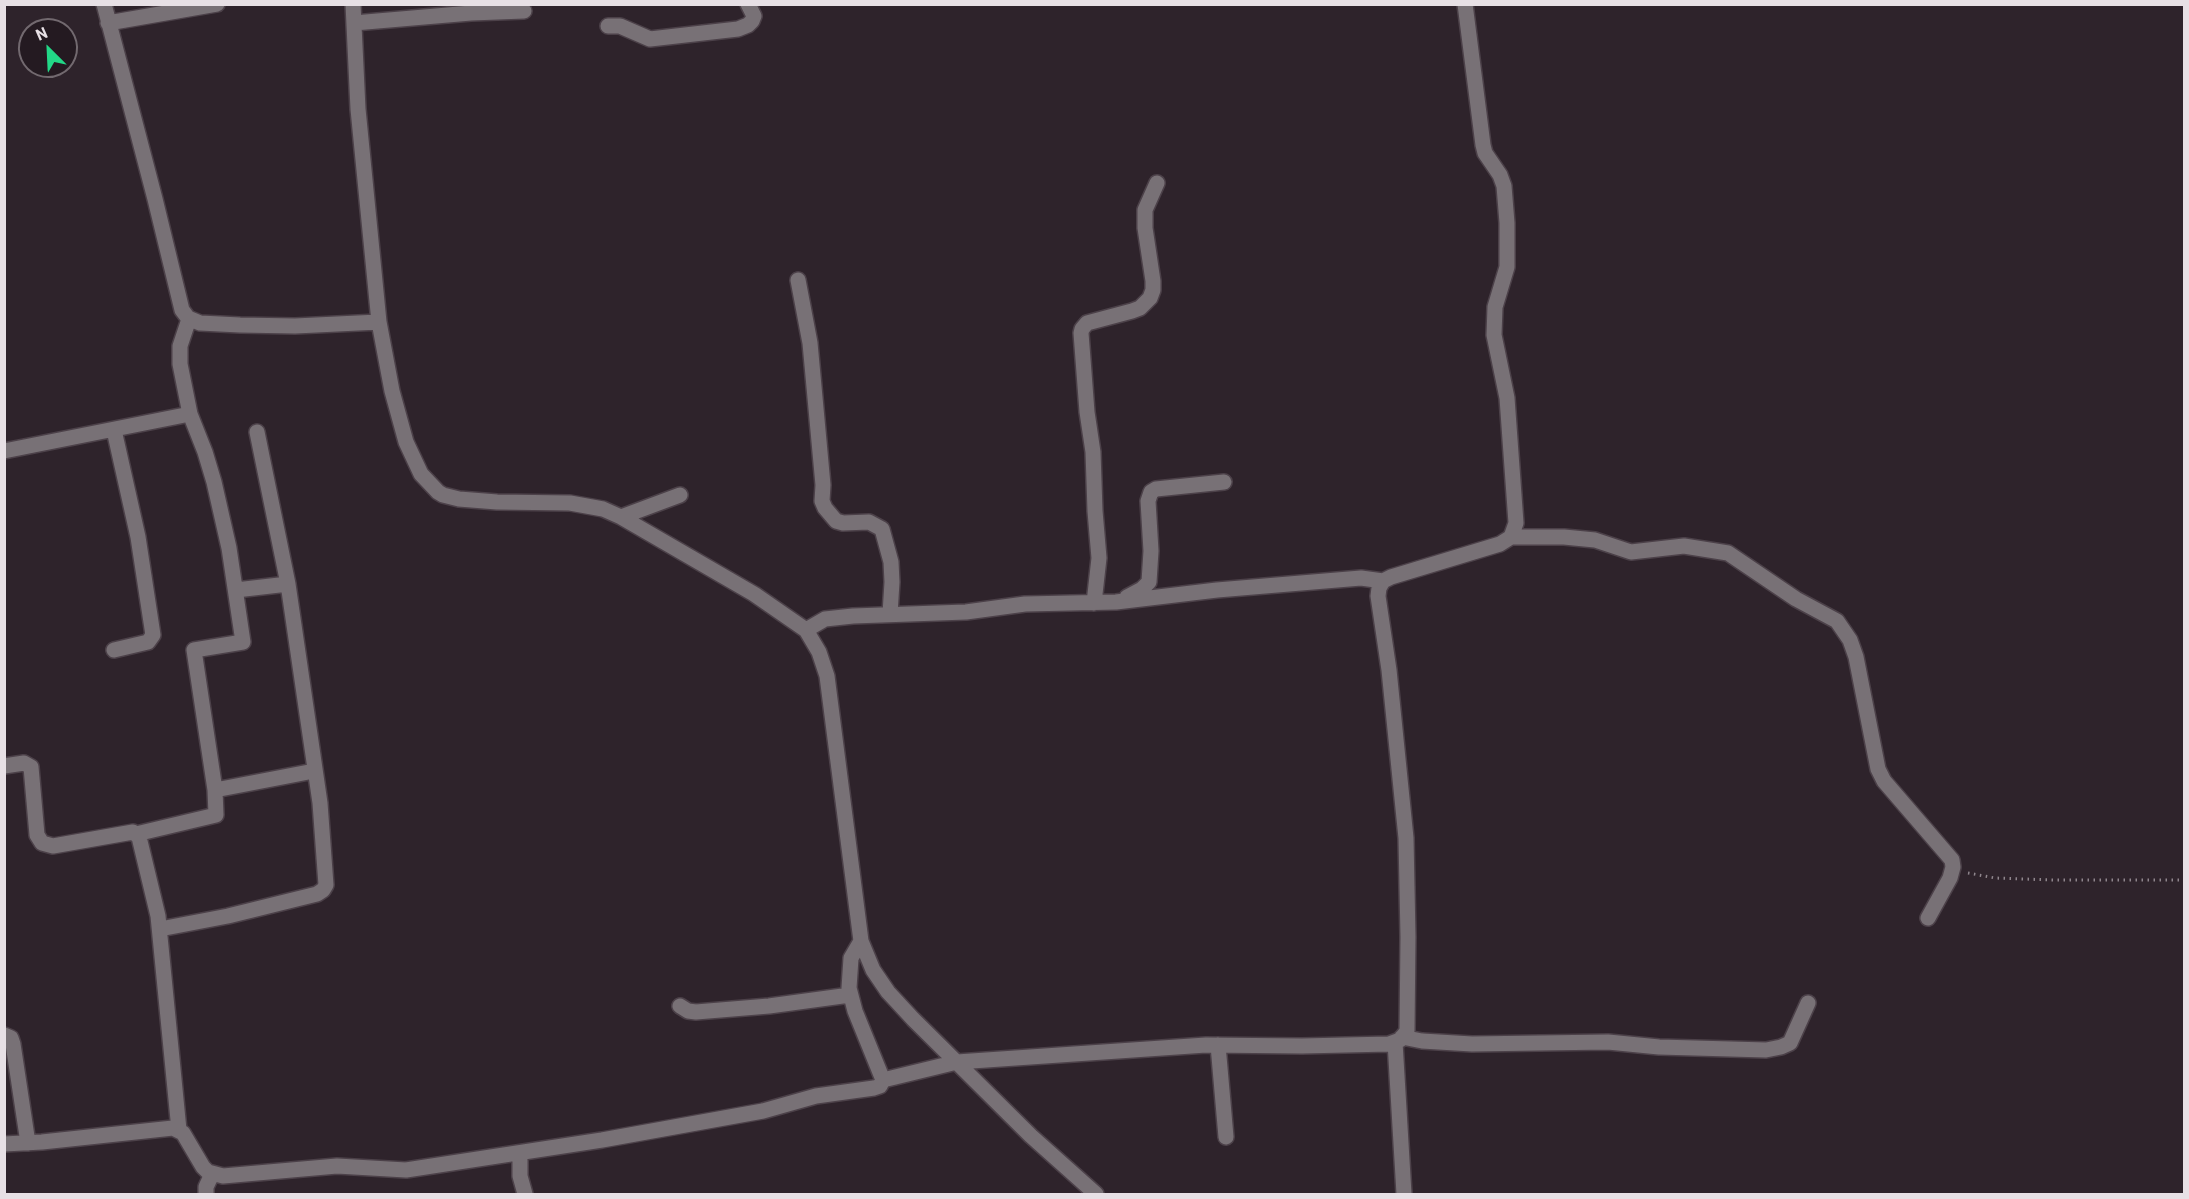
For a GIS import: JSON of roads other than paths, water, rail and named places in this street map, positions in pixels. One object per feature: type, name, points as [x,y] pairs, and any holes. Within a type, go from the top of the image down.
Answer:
[{"type":"street","points":[[104,4],[182,310],[189,319],[200,323],[295,326],[379,322]]},
{"type":"street","points":[[108,23],[217,4]]},
{"type":"street","points":[[353,4],[358,109],[379,322],[392,391],[406,442],[421,474],[444,495],[459,499],[496,502],[541,501],[603,509],[621,517],[754,594],[806,630],[819,652],[827,676],[861,941],[873,970],[888,992],[913,1019],[1031,1136],[1096,1194]]},
{"type":"street","points":[[608,26],[621,26],[650,39],[738,29],[748,26],[752,21],[753,15],[748,4]]},
{"type":"street","points":[[1465,4],[1483,145],[1488,159],[1502,180],[1506,214],[1507,267],[1494,317],[1494,335],[1508,409],[1516,523],[1511,537]]},
{"type":"street","points":[[354,23],[524,11]]},
{"type":"street","points":[[1094,603],[1099,558],[1094,452],[1087,412],[1081,333],[1087,323],[1140,308],[1150,298],[1153,281],[1144,219],[1148,202],[1157,183]]},
{"type":"street","points":[[798,280],[810,343],[823,484],[822,501],[830,517],[836,521],[843,524],[869,522],[882,529],[891,562],[890,614]]},
{"type":"street","points":[[4,766],[24,763],[31,766],[38,835],[42,843],[53,846],[100,837],[136,834],[216,815],[194,650],[243,642],[229,548],[214,482],[190,414],[179,355],[181,339],[189,319]]},
{"type":"street","points":[[4,451],[190,414]]},
{"type":"street","points":[[114,430],[138,537],[153,635],[148,642],[114,650]]},
{"type":"street","points":[[160,929],[228,916],[317,894],[326,885],[323,841],[288,584],[257,432]]},
{"type":"street","points":[[1116,602],[1142,590],[1149,582],[1151,551],[1148,501],[1151,492],[1156,489],[1224,482]]},
{"type":"street","points":[[621,517],[680,495]]},
{"type":"street","points":[[883,1080],[957,1062],[1218,1045],[1389,1044],[1398,1039],[1407,1031],[1406,838],[1389,670],[1378,596],[1379,588],[1383,581],[1391,577],[1490,548],[1511,537],[1564,537],[1595,540],[1628,552],[1684,546],[1728,554],[1796,599],[1837,621],[1850,640],[1856,657],[1878,770],[1884,781],[1949,854],[1953,867],[1950,878],[1928,918]]},
{"type":"street","points":[[806,630],[825,620],[854,616],[966,612],[1025,604],[1116,602],[1216,590],[1361,578],[1383,581]]},
{"type":"street","points":[[236,590],[288,584]]},
{"type":"street","points":[[214,790],[314,771]]},
{"type":"street","points":[[136,834],[140,842],[160,929],[179,1130]]},
{"type":"street","points":[[4,1144],[164,1128],[179,1130],[183,1133],[203,1167],[212,1174],[223,1176],[337,1166],[406,1170],[520,1154],[763,1111],[816,1096],[874,1088],[880,1086],[883,1080],[850,995],[851,958],[861,941]]},
{"type":"street","points":[[680,1006],[688,1011],[696,1012],[850,995]]},
{"type":"street","points":[[1398,1039],[1472,1044],[1608,1042],[1659,1047],[1766,1050],[1781,1047],[1790,1042],[1808,1003]]},
{"type":"street","points":[[4,1035],[10,1038],[13,1044],[28,1143]]},
{"type":"street","points":[[1398,1039],[1404,1194]]},
{"type":"street","points":[[1218,1045],[1226,1137]]},
{"type":"street","points":[[520,1154],[520,1176],[525,1194]]},
{"type":"street","points":[[206,1194],[206,1187],[212,1174]]}]
